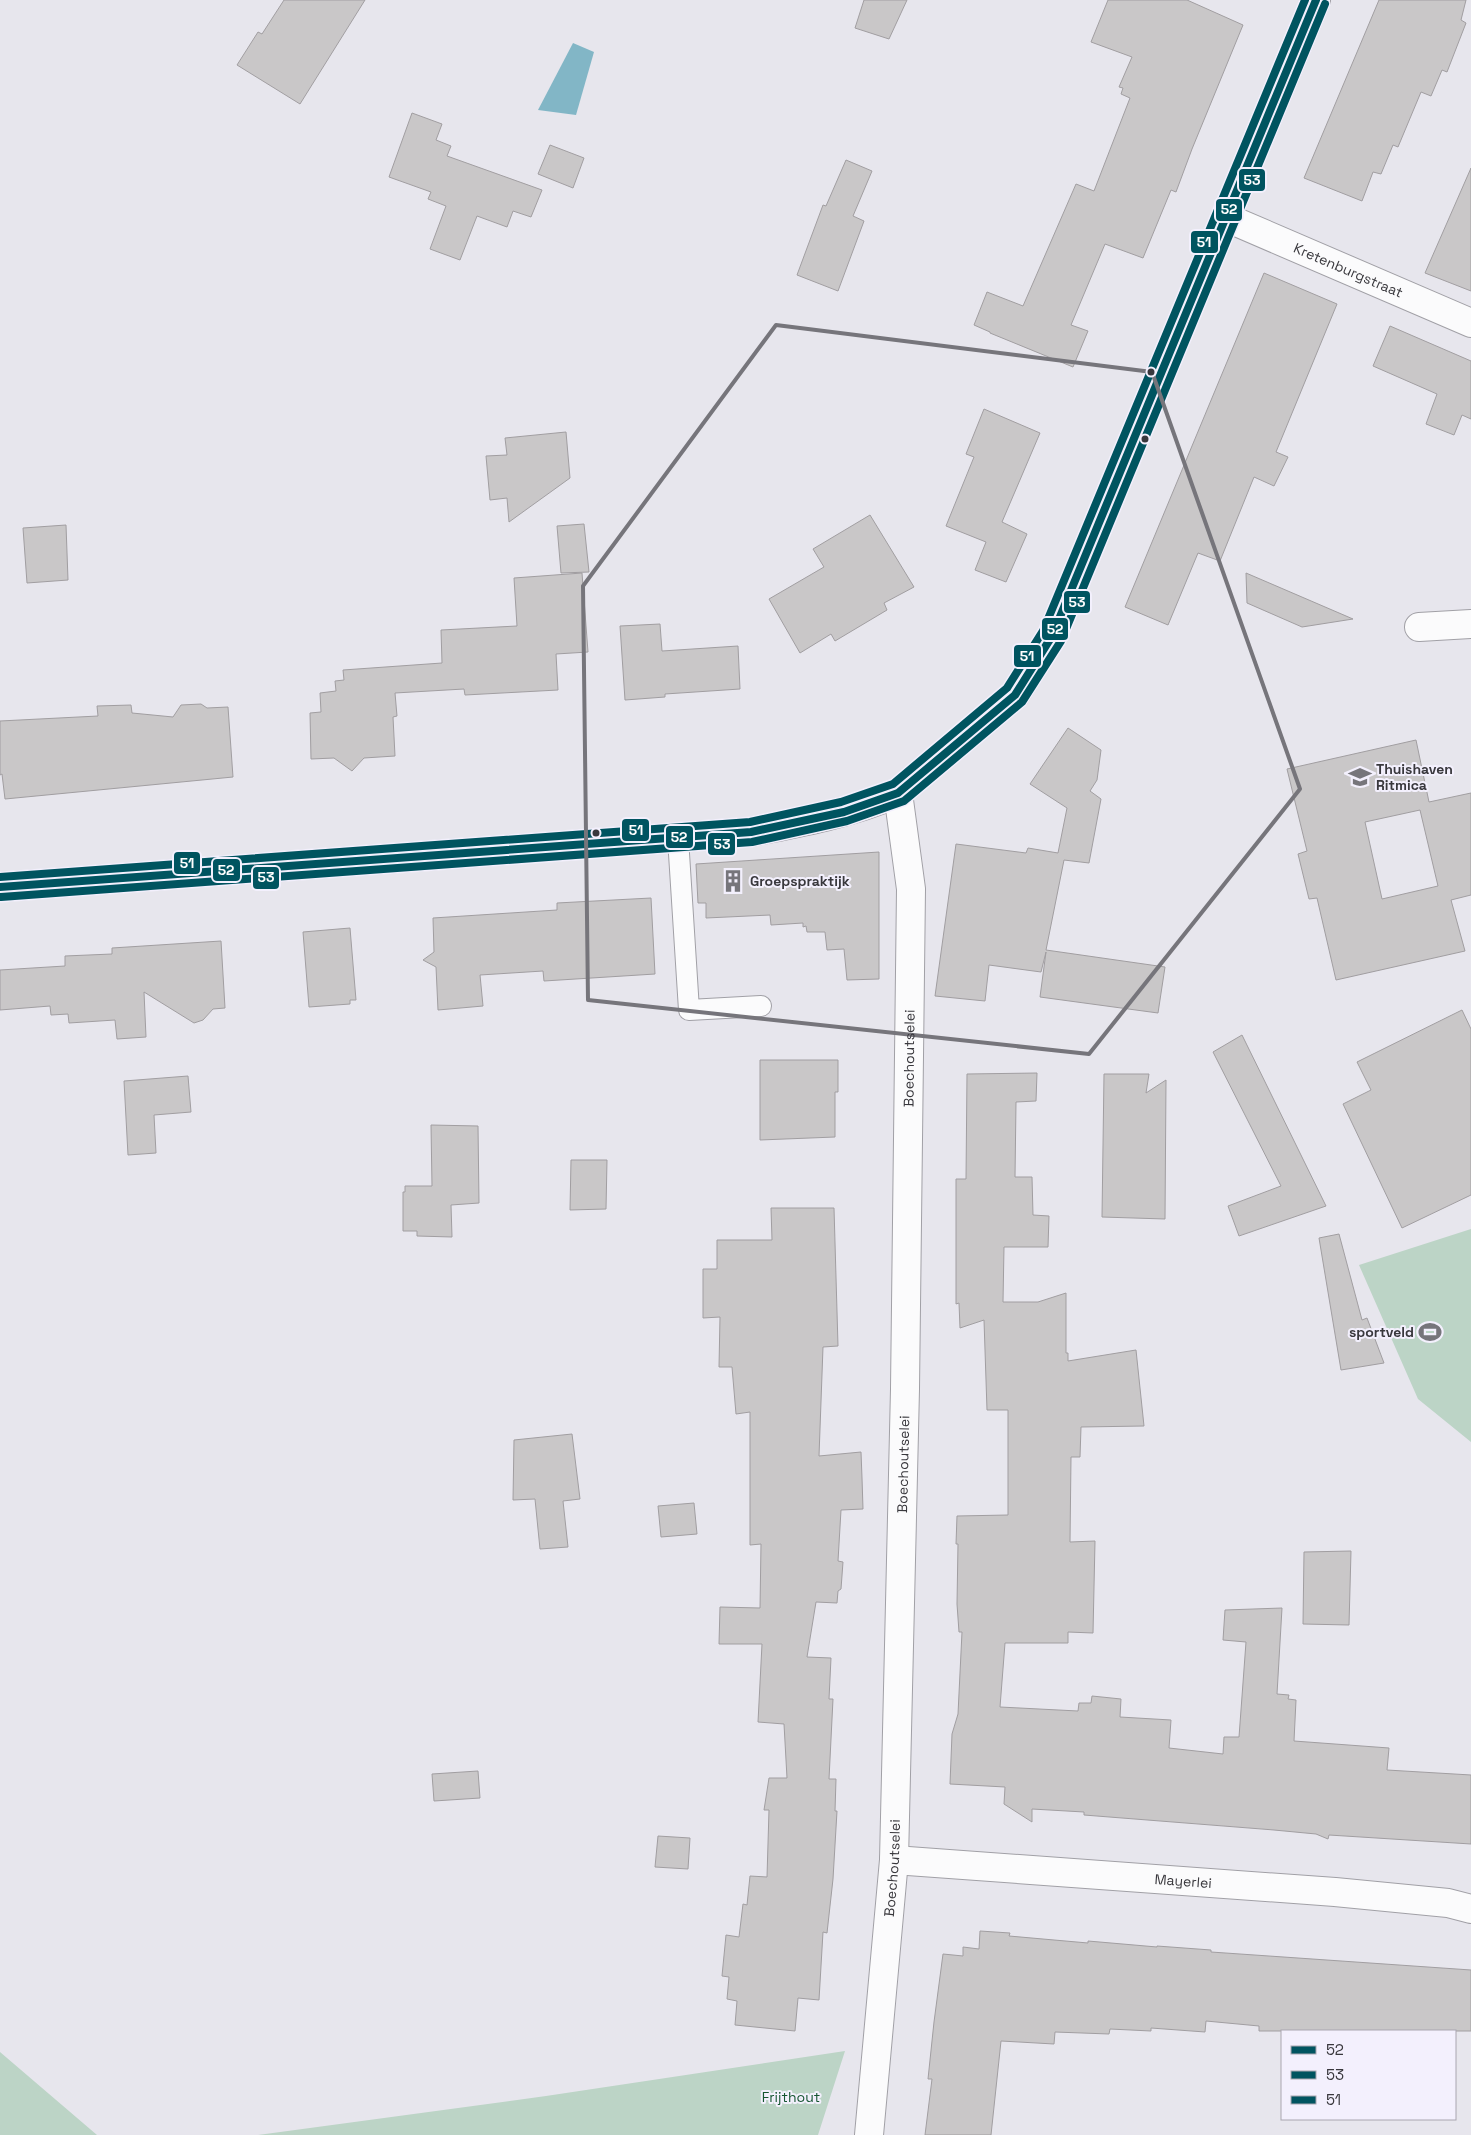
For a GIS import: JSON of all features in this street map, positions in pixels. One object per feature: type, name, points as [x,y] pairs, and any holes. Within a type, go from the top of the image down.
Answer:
[{"type":"street","points":[[0,887],[751,832],[802,822],[882,800],[898,793],[1015,695],[1052,636],[1316,0]]},
{"type":"street","name":"Kretenburgstraat","points":[[1227,218],[1471,323]]},
{"type":"street","points":[[1419,627],[1471,624]]},
{"type":"street","name":"Boechoutselei","points":[[869,2135],[894,1860],[904,1389],[911,889],[898,793]]},
{"type":"street","name":"Mayerlei","points":[[894,1860],[1335,1892],[1448,1903],[1471,1909]]},
{"type":"lane","points":[[678,838],[688,1010],[761,1006]]},
{"type":"highlighted area","points":[[776,325],[1152,372],[1300,789],[1089,1054],[588,1000],[583,586]]},
{"type":"green space","name":"sportveld","points":[[1471,1229],[1471,1442],[1418,1399],[1359,1265]]},
{"type":"green space","name":"Frijthout","points":[[845,2051],[818,2135],[258,2135],[546,2096]]},
{"type":"green space","points":[[0,2052],[97,2135],[0,2135]]},
{"type":"water","points":[[573,43],[594,52],[576,115],[538,110]]},
{"type":"building","points":[[284,0],[365,0],[300,104],[237,65],[258,32],[262,34]]},
{"type":"building","points":[[864,0],[907,0],[889,39],[855,28]]},
{"type":"building","points":[[1108,0],[1187,0],[1243,25],[1176,192],[1171,190],[1143,258],[1105,244],[1071,325],[1088,331],[1073,367],[974,325],[987,292],[1023,306],[1076,184],[1094,191],[1130,98],[1121,94],[1123,88],[1119,87],[1132,57],[1091,42]]},
{"type":"building","points":[[1379,0],[1466,0],[1461,20],[1466,23],[1447,72],[1442,70],[1431,96],[1421,92],[1398,147],[1393,145],[1381,174],[1373,172],[1362,201],[1304,178]]},
{"type":"building","points":[[412,113],[442,124],[436,140],[451,146],[447,156],[542,190],[531,217],[513,211],[507,227],[477,216],[460,260],[430,249],[446,206],[428,199],[431,192],[389,177]]},
{"type":"building","points":[[550,145],[584,158],[573,188],[538,174]]},
{"type":"building","points":[[846,160],[872,171],[853,216],[864,221],[838,291],[797,275],[823,205],[826,206]]},
{"type":"building","points":[[1471,168],[1471,291],[1425,273]]},
{"type":"building","points":[[1264,273],[1337,304],[1276,452],[1288,457],[1274,486],[1254,477],[1220,561],[1198,553],[1168,625],[1125,607]]},
{"type":"building","points":[[1390,326],[1471,361],[1471,419],[1462,415],[1454,435],[1426,424],[1437,394],[1373,366]]},
{"type":"building","points":[[984,409],[1040,433],[1002,522],[1027,534],[1006,582],[975,570],[986,542],[946,526],[974,457],[966,454]]},
{"type":"building","points":[[566,432],[570,478],[509,522],[507,498],[490,500],[486,456],[507,455],[505,438]]},
{"type":"building","points":[[870,515],[914,587],[884,603],[887,610],[835,641],[831,634],[800,653],[769,599],[824,567],[813,549]]},
{"type":"building","points":[[584,524],[589,572],[561,573],[557,526]]},
{"type":"building","points":[[66,525],[68,580],[27,583],[23,528]]},
{"type":"building","points":[[582,573],[588,652],[556,654],[558,690],[465,695],[464,689],[395,693],[397,716],[393,717],[395,756],[364,758],[352,771],[334,758],[311,759],[310,713],[321,712],[320,693],[336,691],[335,681],[344,680],[343,670],[442,663],[441,630],[517,626],[514,578]]},
{"type":"building","points":[[1246,573],[1353,619],[1302,627],[1247,603]]},
{"type":"building","points":[[660,624],[662,651],[738,646],[740,689],[665,694],[665,697],[625,700],[620,626]]},
{"type":"building","points":[[201,704],[207,708],[228,707],[233,777],[5,799],[2,774],[0,775],[0,721],[98,716],[97,706],[131,705],[132,713],[173,717],[181,705]]},
{"type":"building","points":[[1068,728],[1101,750],[1097,780],[1090,791],[1101,799],[1089,863],[1064,860],[1046,950],[1165,967],[1158,1013],[1040,997],[1046,952],[1041,972],[989,965],[985,1001],[935,996],[956,844],[1026,853],[1028,848],[1058,853],[1067,808],[1030,784]]},
{"type":"building","points":[[1416,740],[1429,802],[1471,793],[1471,895],[1451,900],[1465,951],[1336,980],[1317,898],[1309,899],[1298,854],[1307,851],[1287,769]],"holes":[[[1420,810],[1438,886],[1382,899],[1365,822]]]},
{"type":"building","points":[[879,852],[879,979],[847,980],[844,949],[827,950],[825,932],[807,932],[806,926],[803,927],[803,923],[771,925],[770,915],[706,918],[706,903],[698,903],[696,864]]},
{"type":"building","points":[[651,898],[655,974],[544,981],[543,971],[480,975],[483,1006],[438,1010],[436,967],[423,960],[434,952],[433,918],[557,910],[557,903]]},
{"type":"building","points":[[350,928],[356,1000],[350,1000],[350,1004],[309,1007],[303,932]]},
{"type":"building","points":[[221,941],[225,1008],[213,1009],[203,1020],[194,1023],[144,992],[146,1037],[117,1039],[115,1020],[69,1023],[68,1014],[51,1015],[50,1006],[0,1010],[0,970],[65,966],[65,956],[112,954],[112,948]]},
{"type":"building","points":[[1462,1010],[1471,1029],[1471,1195],[1402,1228],[1343,1104],[1371,1090],[1357,1062]]},
{"type":"building","points":[[1242,1035],[1326,1206],[1239,1236],[1228,1206],[1281,1186],[1213,1052]]},
{"type":"building","points":[[760,1060],[838,1060],[838,1092],[835,1092],[835,1137],[760,1140]]},
{"type":"building","points":[[1037,1073],[1036,1101],[1016,1102],[1015,1177],[1032,1177],[1033,1215],[1049,1216],[1048,1247],[1004,1247],[1003,1302],[1038,1302],[1066,1293],[1066,1353],[1068,1353],[1068,1361],[1136,1350],[1144,1426],[1081,1427],[1080,1457],[1071,1457],[1070,1542],[1095,1541],[1093,1633],[1068,1632],[1068,1643],[1005,1643],[1000,1707],[1078,1711],[1079,1703],[1091,1703],[1092,1696],[1121,1699],[1120,1717],[1171,1720],[1169,1748],[1223,1754],[1224,1737],[1239,1737],[1246,1642],[1223,1640],[1225,1610],[1282,1608],[1277,1694],[1289,1695],[1288,1699],[1296,1700],[1294,1741],[1389,1748],[1387,1770],[1471,1775],[1471,1844],[1329,1835],[1328,1839],[1316,1834],[1084,1815],[1084,1812],[1032,1809],[1032,1822],[1004,1804],[1005,1787],[950,1784],[952,1734],[958,1714],[962,1632],[959,1632],[957,1604],[957,1516],[1008,1515],[1008,1410],[987,1410],[984,1320],[960,1328],[959,1303],[956,1304],[956,1179],[966,1179],[967,1074]]},
{"type":"building","points":[[1104,1074],[1149,1074],[1146,1093],[1166,1080],[1165,1219],[1102,1217]]},
{"type":"building","points":[[188,1076],[191,1112],[154,1115],[156,1153],[128,1155],[124,1081]]},
{"type":"building","points":[[431,1125],[478,1126],[479,1203],[451,1205],[452,1237],[417,1236],[417,1231],[403,1231],[403,1192],[405,1192],[405,1186],[432,1186]]},
{"type":"building","points":[[571,1160],[607,1160],[606,1209],[570,1210]]},
{"type":"building","points":[[771,1208],[834,1208],[838,1346],[823,1347],[819,1456],[861,1452],[863,1509],[841,1510],[838,1561],[843,1562],[841,1589],[838,1591],[837,1603],[816,1602],[807,1657],[831,1658],[829,1699],[833,1699],[829,1779],[836,1779],[835,1811],[837,1811],[833,1879],[827,1933],[823,1932],[819,2000],[798,1998],[795,2031],[735,2025],[737,2001],[727,1999],[729,1977],[722,1976],[726,1935],[739,1937],[743,1904],[747,1905],[750,1876],[767,1877],[769,1810],[764,1810],[769,1778],[787,1778],[784,1724],[758,1722],[762,1644],[719,1644],[720,1607],[760,1608],[761,1544],[750,1545],[750,1412],[736,1414],[732,1367],[719,1367],[720,1317],[703,1318],[703,1269],[717,1269],[717,1240],[772,1240]]},
{"type":"building","points":[[1339,1234],[1362,1320],[1367,1318],[1384,1363],[1341,1370],[1319,1238]]},
{"type":"building","points":[[572,1434],[580,1499],[563,1501],[568,1547],[540,1549],[535,1499],[513,1500],[514,1440]]},
{"type":"building","points":[[694,1503],[697,1534],[661,1537],[658,1506]]},
{"type":"building","points":[[1351,1551],[1349,1625],[1303,1624],[1304,1552]]},
{"type":"building","points":[[478,1771],[480,1798],[434,1801],[432,1774]]},
{"type":"building","points":[[658,1836],[690,1838],[688,1869],[655,1867]]},
{"type":"building","points":[[980,1931],[1010,1933],[1009,1936],[1088,1943],[1088,1941],[1211,1950],[1211,1952],[1471,1970],[1471,2031],[1259,2031],[1259,2026],[1206,2021],[1205,2032],[1151,2028],[1151,2031],[1110,2029],[1109,2034],[1055,2032],[1054,2044],[1001,2041],[991,2135],[925,2135],[932,2079],[928,2079],[943,1954],[963,1956],[963,1947],[979,1949]]},
{"type":"transit line","name":"51","points":[[0,877],[750,822],[841,802],[893,784],[1007,688],[1043,631],[1305,0]]},
{"type":"transit line","name":"52","points":[[0,887],[751,832],[844,812],[898,793],[1015,695],[1052,636],[1316,0]]},
{"type":"transit line","name":"53","points":[[1,897],[752,842],[847,821],[904,801],[1022,702],[1061,641],[1325,4]]},
{"type":"place","name":"Thuishaven Ritmica","points":[[1360,777]]},
{"type":"place","name":"Groepspraktijk","points":[[733,881]]},
{"type":"place","name":"sportveld","points":[[1430,1332]]}]
